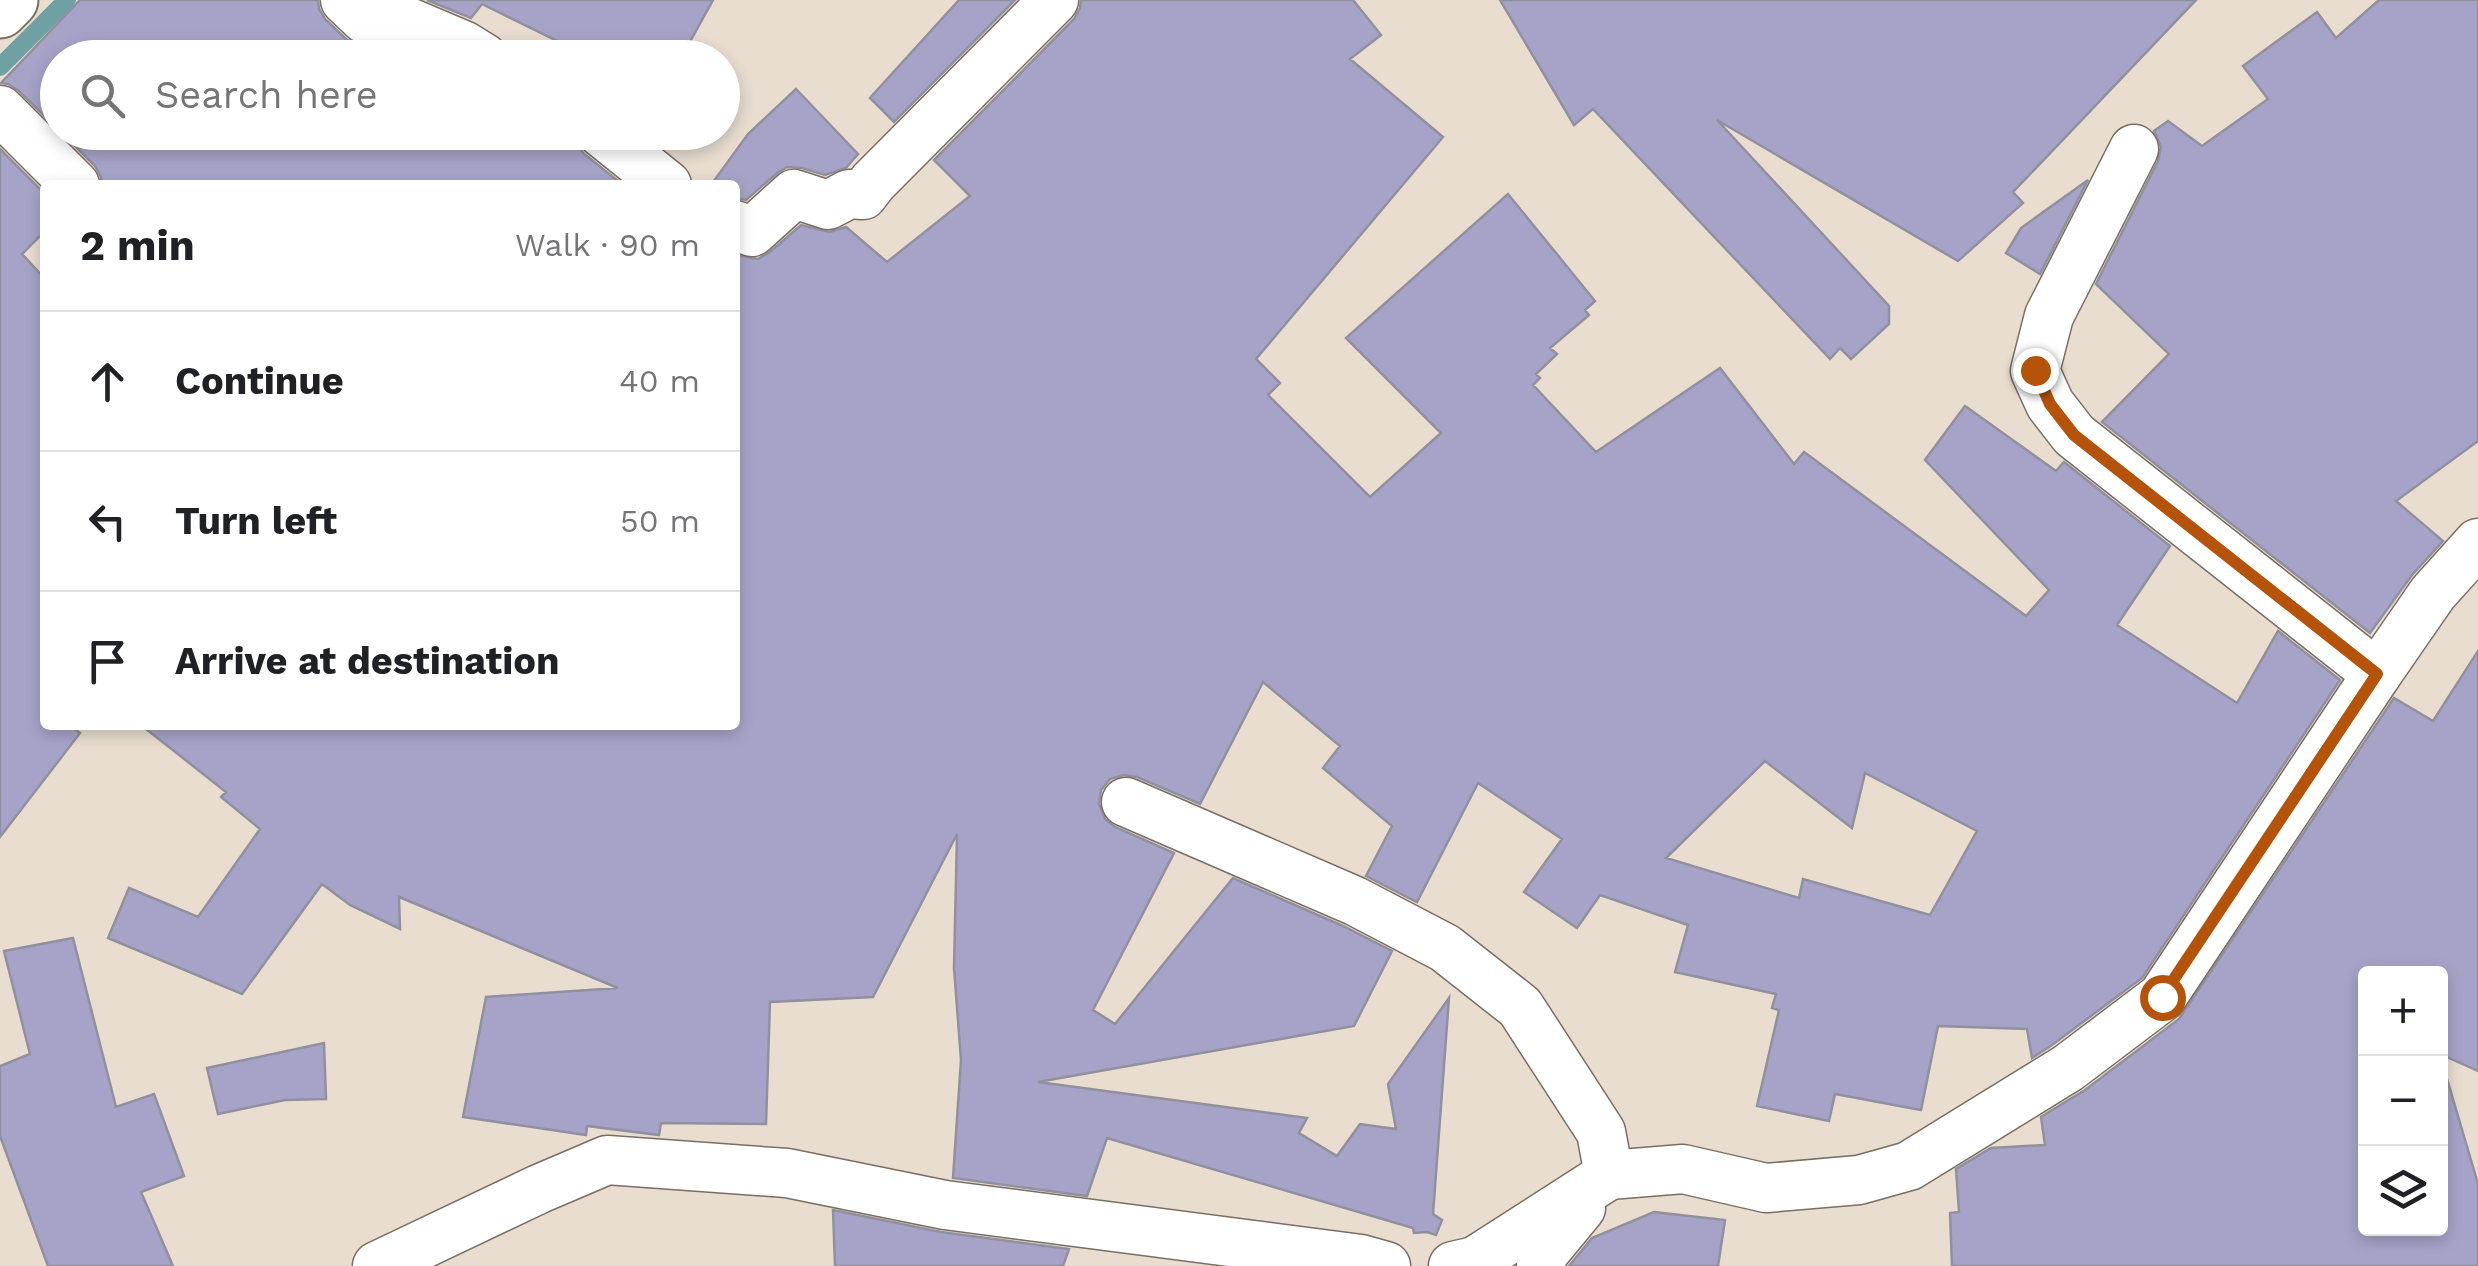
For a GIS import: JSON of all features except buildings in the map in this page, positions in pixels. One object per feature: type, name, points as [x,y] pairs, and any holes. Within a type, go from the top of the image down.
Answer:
[{"type":"street","points":[[0,10],[10,0]]},
{"type":"street","points":[[344,0],[365,19],[410,23],[449,40]]},
{"type":"street","points":[[740,226],[752,232],[794,194],[828,205],[849,194],[862,195],[1054,0]]},
{"type":"street","points":[[0,110],[69,180]]},
{"type":"street","points":[[2134,149],[2050,316],[2035,370],[2050,404],[2074,435],[2377,674]]},
{"type":"street","points":[[623,150],[661,180]]},
{"type":"street","points":[[1453,1266],[1475,1260],[1609,1175],[1682,1169],[1766,1188],[1859,1180],[1909,1166],[2068,1068],[2162,997],[2377,674],[2434,593],[2478,543]]},
{"type":"street","points":[[1126,802],[1355,900],[1445,948],[1520,1007],[1601,1132],[1609,1175]]},
{"type":"street","points":[[377,1266],[607,1160],[787,1173],[946,1205],[1361,1258],[1386,1266]]},
{"type":"street","points":[[1541,1266],[1542,1254],[1609,1175]]},
{"type":"waterway","points":[[0,67],[67,0]]},
{"type":"route","points":[[2035,370],[2050,404],[2074,435],[2377,674],[2162,997]]}]
